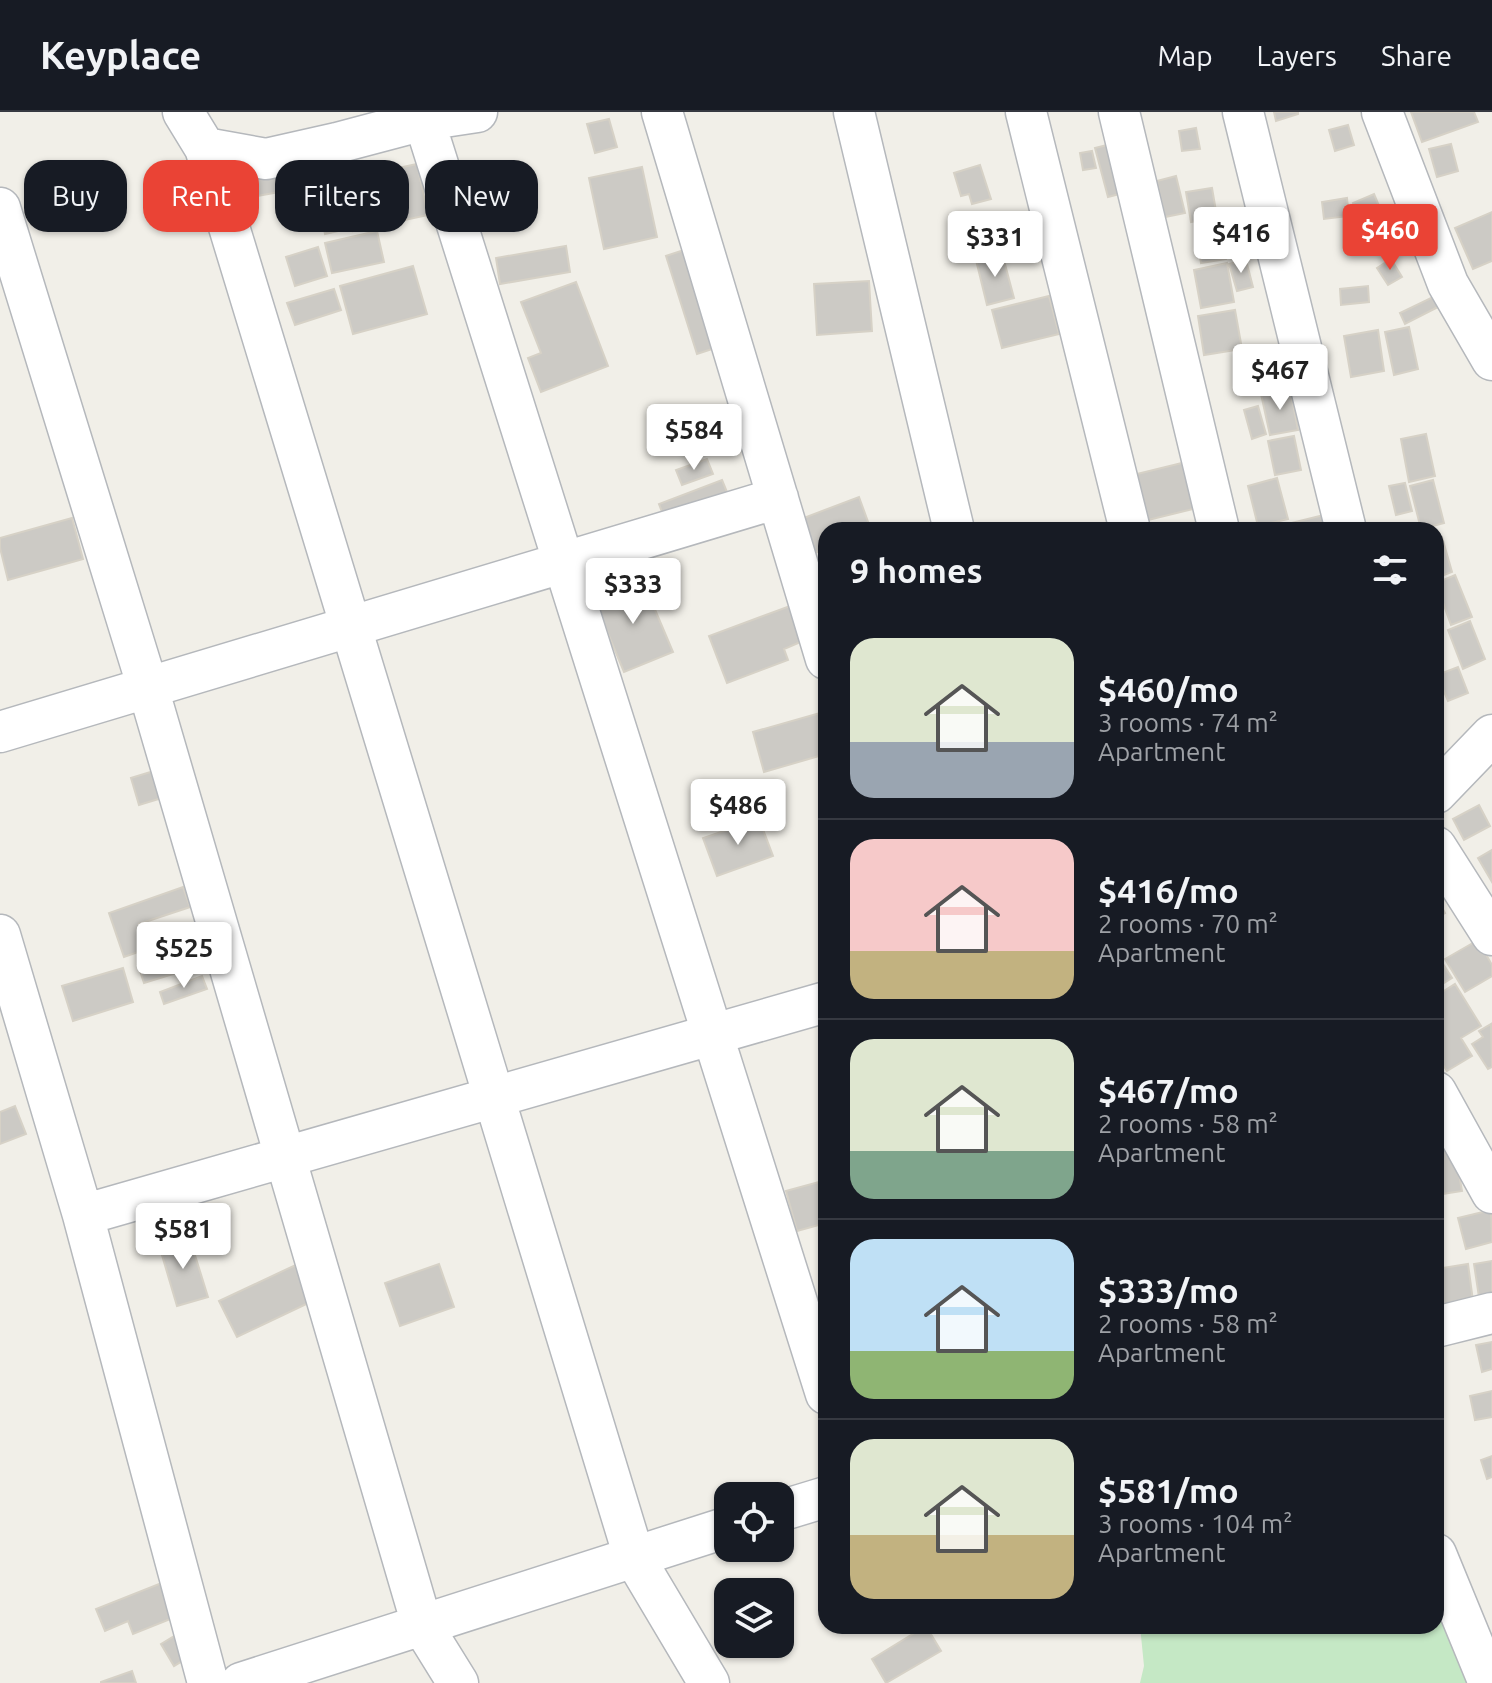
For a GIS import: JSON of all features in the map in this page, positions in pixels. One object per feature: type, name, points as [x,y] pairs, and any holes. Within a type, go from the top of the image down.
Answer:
[{"type":"street","points":[[183,112],[205,148],[634,1557],[709,1683]]},
{"type":"street","points":[[205,148],[266,159],[424,120],[477,112]]},
{"type":"street","points":[[662,112],[778,498],[818,609]]},
{"type":"street","points":[[854,112],[952,522]]},
{"type":"street","points":[[1026,112],[1118,522]]},
{"type":"street","points":[[1119,112],[1217,522]]},
{"type":"street","points":[[1243,112],[1344,522]]},
{"type":"street","points":[[1382,112],[1448,284],[1492,360]]},
{"type":"street","points":[[424,120],[818,1369]]},
{"type":"street","points":[[0,208],[148,688],[422,1625],[458,1683]]},
{"type":"street","points":[[0,732],[778,498]]},
{"type":"street","points":[[1444,785],[1492,735]]},
{"type":"street","points":[[1444,860],[1492,935]]},
{"type":"street","points":[[0,935],[83,1215],[208,1683]]},
{"type":"street","points":[[83,1215],[818,1004]]},
{"type":"street","points":[[1444,1106],[1492,1193]]},
{"type":"street","points":[[1444,1325],[1492,1313]]},
{"type":"street","points":[[794,1507],[818,1499]]},
{"type":"street","points":[[241,1683],[714,1531]]},
{"type":"street","points":[[1444,1573],[1490,1680]]},
{"type":"green space","points":[[1444,1605],[1476,1683],[1140,1683],[1144,1666],[1141,1634],[1444,1634]]},
{"type":"building","points":[[1274,112],[1298,112],[1298,114],[1276,121]]},
{"type":"building","points":[[1411,112],[1474,112],[1478,122],[1422,142]]},
{"type":"building","points":[[609,119],[617,147],[595,153],[587,124]]},
{"type":"building","points":[[1348,125],[1354,145],[1335,151],[1329,130]]},
{"type":"building","points":[[1196,128],[1200,149],[1182,151],[1179,131]]},
{"type":"building","points":[[1119,142],[1131,191],[1108,197],[1095,148]]},
{"type":"building","points":[[1451,144],[1458,171],[1437,177],[1429,149]]},
{"type":"building","points":[[1092,151],[1096,168],[1083,170],[1080,153]]},
{"type":"building","points":[[417,164],[425,216],[409,219],[409,166]]},
{"type":"building","points":[[980,165],[991,199],[972,204],[969,194],[961,196],[954,173]]},
{"type":"building","points":[[642,167],[657,237],[604,249],[589,178]]},
{"type":"building","points":[[275,169],[275,193],[259,196],[259,173]]},
{"type":"building","points":[[1176,176],[1185,213],[1165,217],[1157,181]]},
{"type":"building","points":[[1212,188],[1217,217],[1191,222],[1186,192]]},
{"type":"building","points":[[1374,194],[1382,213],[1360,222],[1353,203]]},
{"type":"building","points":[[1347,198],[1349,216],[1324,219],[1322,202]]},
{"type":"building","points":[[1492,212],[1492,261],[1473,269],[1455,228]]},
{"type":"building","points":[[377,232],[384,262],[332,273],[325,243]]},
{"type":"building","points":[[1222,239],[1226,259],[1201,263],[1198,243]]},
{"type":"building","points":[[566,246],[570,272],[500,284],[496,258]]},
{"type":"building","points":[[318,247],[327,276],[295,286],[286,257]]},
{"type":"building","points":[[687,249],[718,347],[697,354],[666,256]]},
{"type":"building","points":[[1002,253],[1014,298],[987,305],[976,260]]},
{"type":"building","points":[[1391,259],[1402,277],[1388,285],[1377,268]]},
{"type":"building","points":[[1246,260],[1253,287],[1237,291],[1229,264]]},
{"type":"building","points":[[1227,263],[1234,302],[1201,308],[1194,270]]},
{"type":"building","points":[[413,266],[427,314],[353,334],[340,286]]},
{"type":"building","points":[[869,281],[872,331],[817,335],[814,284]]},
{"type":"building","points":[[576,282],[608,366],[541,392],[528,358],[541,353],[521,302]]},
{"type":"building","points":[[1368,286],[1369,302],[1341,305],[1340,289]]},
{"type":"building","points":[[334,289],[341,310],[295,325],[287,303]]},
{"type":"building","points":[[1049,296],[1059,334],[1002,348],[992,310]]},
{"type":"building","points":[[1433,297],[1438,307],[1405,324],[1400,313]]},
{"type":"building","points":[[1235,310],[1242,349],[1204,355],[1198,316]]},
{"type":"building","points":[[1409,327],[1418,369],[1394,375],[1385,332]]},
{"type":"building","points":[[1378,330],[1384,371],[1351,377],[1344,336]]},
{"type":"building","points":[[1266,349],[1271,368],[1255,372],[1250,354]]},
{"type":"building","points":[[1290,388],[1298,430],[1270,435],[1261,394]]},
{"type":"building","points":[[1258,406],[1266,434],[1252,439],[1244,410]]},
{"type":"building","points":[[1426,434],[1435,476],[1409,482],[1401,439]]},
{"type":"building","points":[[1294,436],[1301,470],[1275,475],[1268,441]]},
{"type":"building","points":[[707,459],[713,474],[682,485],[676,470]]},
{"type":"building","points":[[1186,462],[1197,508],[1148,520],[1137,474]]},
{"type":"building","points":[[1277,478],[1288,519],[1257,522],[1248,486]]},
{"type":"building","points":[[722,480],[729,497],[665,520],[659,504]]},
{"type":"building","points":[[1433,480],[1444,522],[1419,522],[1410,486]]},
{"type":"building","points":[[1405,483],[1412,511],[1396,515],[1389,486]]},
{"type":"building","points":[[859,497],[868,522],[818,522],[818,552],[814,553],[801,519]]},
{"type":"building","points":[[1332,513],[1334,522],[1295,522]]},
{"type":"building","points":[[72,518],[83,559],[8,580],[0,538]]},
{"type":"building","points":[[1444,544],[1452,572],[1444,575]]},
{"type":"building","points":[[1455,575],[1472,617],[1451,625],[1444,605],[1444,580]]},
{"type":"building","points":[[642,579],[673,652],[624,672],[594,600]]},
{"type":"building","points":[[790,606],[803,641],[784,649],[788,660],[727,683],[709,636]]},
{"type":"building","points":[[1470,621],[1485,659],[1463,669],[1448,630]]},
{"type":"building","points":[[1458,667],[1468,693],[1448,701],[1444,692],[1444,672]]},
{"type":"building","points":[[818,714],[818,756],[764,772],[753,732]]},
{"type":"building","points":[[157,770],[165,797],[139,805],[131,778]]},
{"type":"building","points":[[1479,805],[1490,826],[1464,840],[1453,819]]},
{"type":"building","points":[[759,819],[773,856],[717,876],[703,838]]},
{"type":"building","points":[[1492,850],[1492,882],[1478,858]]},
{"type":"building","points":[[1444,880],[1457,886],[1444,894]]},
{"type":"building","points":[[183,887],[190,907],[139,924],[147,949],[124,957],[109,913]]},
{"type":"building","points":[[1478,940],[1492,965],[1492,976],[1465,992],[1445,959]]},
{"type":"building","points":[[184,952],[189,969],[144,983],[138,965]]},
{"type":"building","points":[[1444,966],[1452,978],[1444,983]]},
{"type":"building","points":[[123,968],[133,1002],[73,1021],[62,986]]},
{"type":"building","points":[[202,976],[207,989],[164,1004],[160,992]]},
{"type":"building","points":[[1455,984],[1481,1026],[1461,1038],[1472,1056],[1447,1071],[1444,1066],[1444,991]]},
{"type":"building","points":[[1491,1024],[1492,1067],[1488,1069],[1472,1044],[1483,1037],[1479,1031]]},
{"type":"building","points":[[15,1106],[26,1134],[0,1144],[0,1112]]},
{"type":"building","points":[[1453,1139],[1462,1191],[1444,1194],[1444,1141]]},
{"type":"building","points":[[818,1182],[818,1225],[797,1231],[786,1191]]},
{"type":"building","points":[[1491,1210],[1492,1242],[1466,1249],[1458,1218]]},
{"type":"building","points":[[189,1236],[208,1297],[177,1306],[159,1245]]},
{"type":"building","points":[[1492,1261],[1492,1295],[1479,1297],[1474,1264]]},
{"type":"building","points":[[302,1262],[319,1298],[237,1337],[219,1301]]},
{"type":"building","points":[[439,1264],[454,1307],[400,1326],[385,1283]]},
{"type":"building","points":[[1468,1264],[1473,1301],[1444,1306],[1444,1268]]},
{"type":"building","points":[[1492,1342],[1492,1369],[1482,1372],[1476,1345]]},
{"type":"building","points":[[1492,1391],[1492,1417],[1475,1420],[1470,1396]]},
{"type":"building","points":[[1492,1456],[1492,1477],[1487,1479],[1481,1460]]},
{"type":"building","points":[[164,1582],[178,1616],[133,1634],[128,1621],[105,1631],[96,1609]]},
{"type":"building","points":[[181,1632],[194,1654],[174,1666],[161,1644]]},
{"type":"building","points":[[913,1634],[931,1634],[941,1651],[886,1683],[872,1659]]},
{"type":"building","points":[[132,1671],[136,1683],[101,1683],[101,1682]]}]
